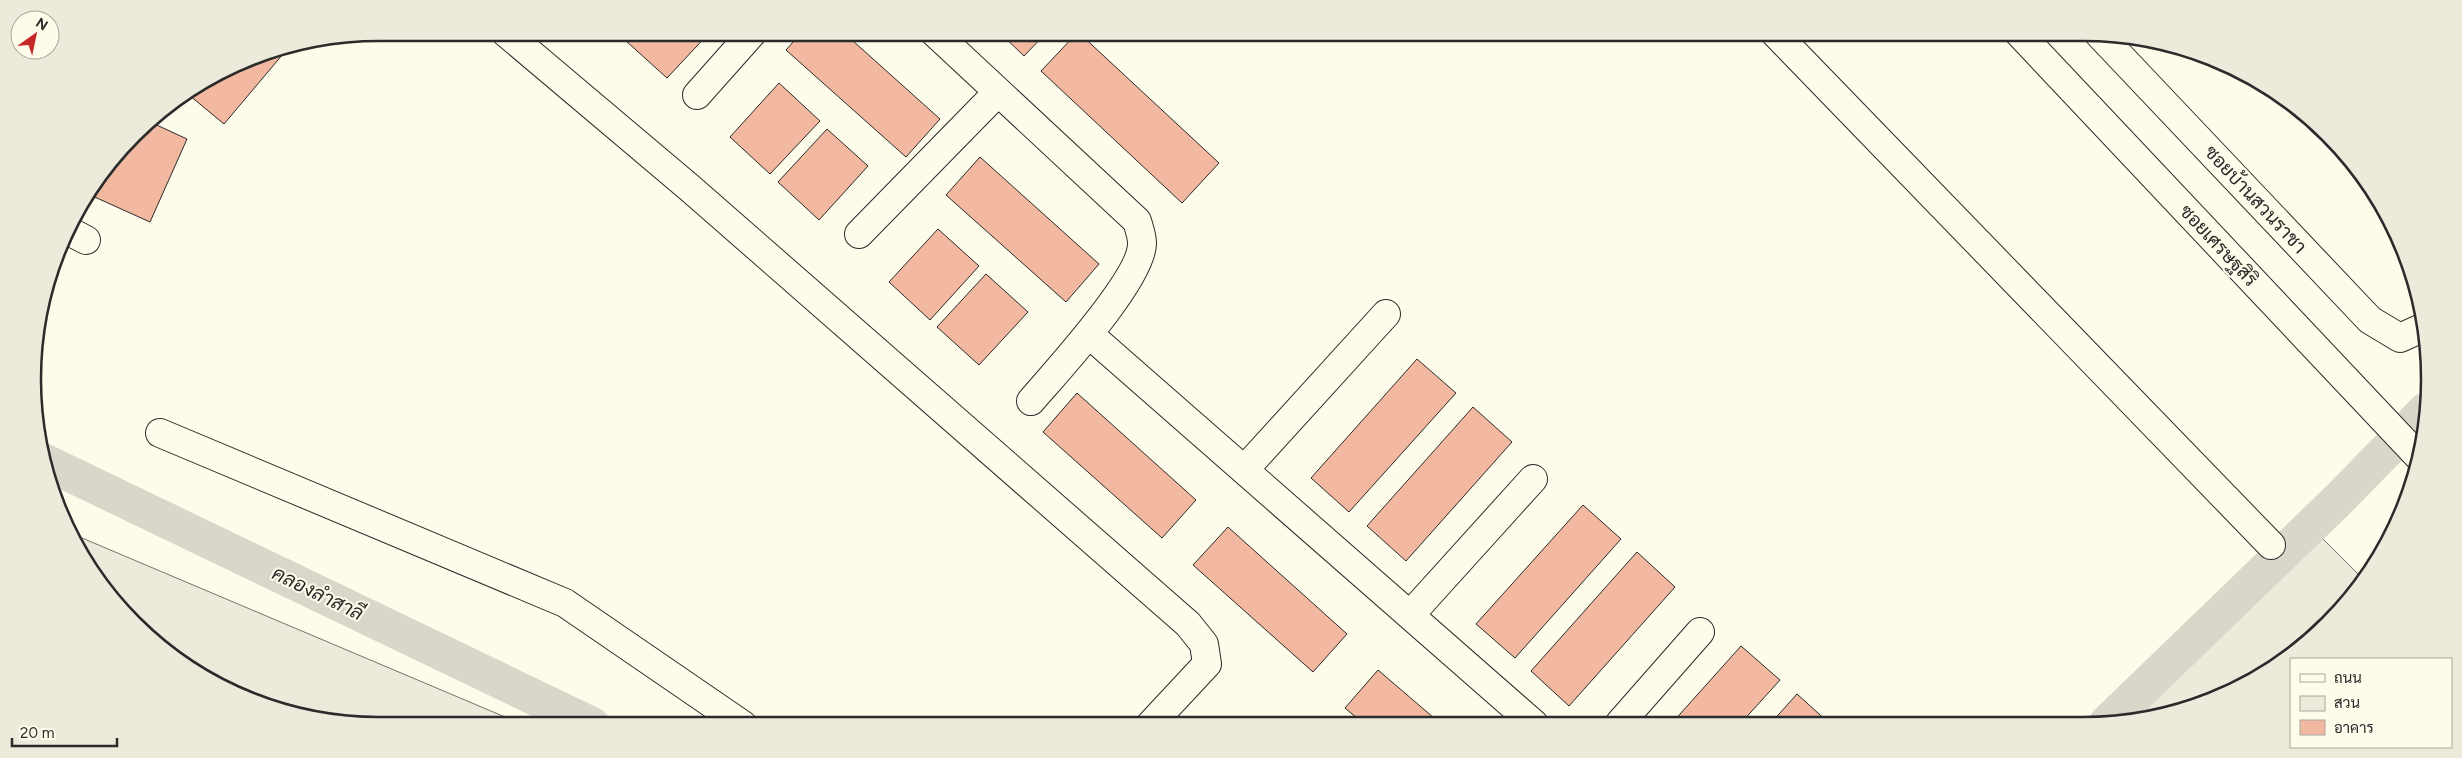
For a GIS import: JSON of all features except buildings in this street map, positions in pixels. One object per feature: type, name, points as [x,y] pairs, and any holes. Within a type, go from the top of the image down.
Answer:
[{"type":"street","points":[[515,41],[691,189],[1188,624],[1204,644],[1207,664],[1158,717]]},
{"type":"street","points":[[697,95],[745,41]]},
{"type":"street","points":[[944,41],[1138,221],[1142,245],[1133,269],[1090,335],[1031,401]]},
{"type":"street","points":[[1783,41],[2271,545]]},
{"type":"street","name":"ซอยเศรษฐสิริ","points":[[2027,41],[2413,450]]},
{"type":"street","name":"ซอยบ้านสวนราชา","points":[[2107,42],[2370,320],[2400,338],[2417,330]]},
{"type":"street","points":[[859,234],[998,92]]},
{"type":"street","points":[[1244,470],[1386,314]]},
{"type":"street","points":[[1090,335],[1526,717]]},
{"type":"street","points":[[160,433],[565,603],[731,717]]},
{"type":"street","points":[[1410,615],[1533,480]]},
{"type":"street","points":[[1625,717],[1700,632]]},
{"type":"green space","points":[[2319,535],[2359,575],[2337,602],[2306,633],[2252,672],[2192,699],[2135,713]]},
{"type":"green space","points":[[81,539],[505,717],[379,717],[335,714],[292,705],[250,691],[210,672],[156,633],[111,585]]},
{"type":"waterway","points":[[2115,715],[2338,500],[2418,418]]},
{"type":"waterway","name":"คลองลำสาลี","points":[[53,466],[575,717]]}]
